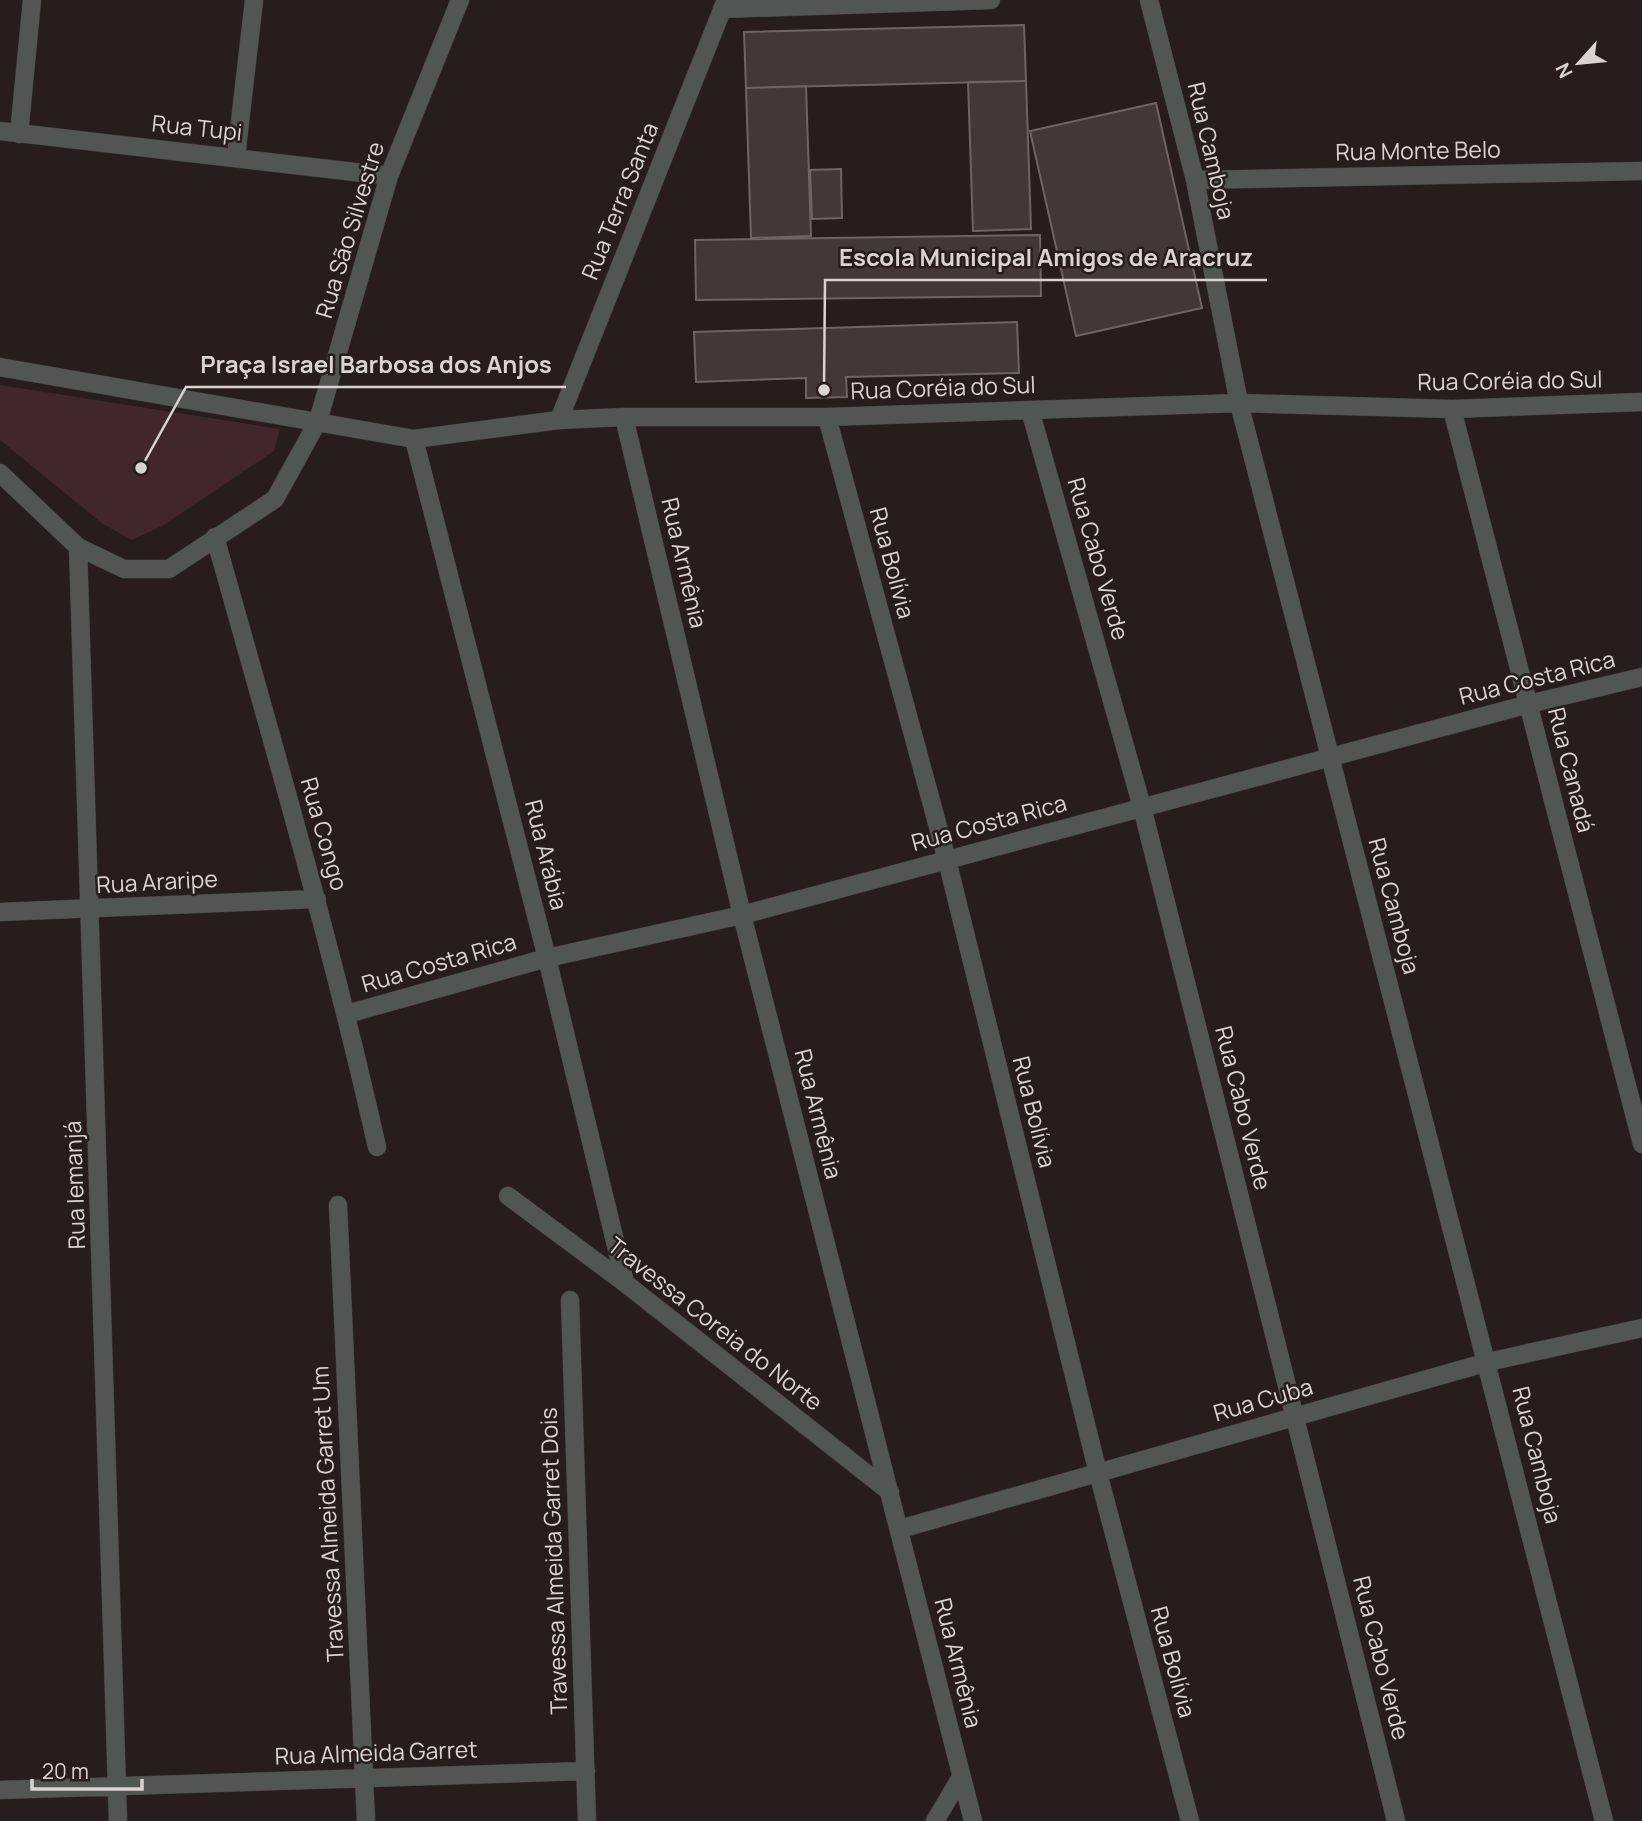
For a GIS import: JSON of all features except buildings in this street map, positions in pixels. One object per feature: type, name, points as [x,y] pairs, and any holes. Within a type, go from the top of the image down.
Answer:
[{"type":"street","points":[[19,134],[32,0]]},
{"type":"street","points":[[236,157],[254,0]]},
{"type":"street","name":"Rua São Silvestre","points":[[0,473],[78,548],[124,569],[169,569],[275,499],[318,421],[389,176],[460,0]]},
{"type":"street","points":[[724,4],[991,0]]},
{"type":"street","name":"Rua Camboja","points":[[1149,0],[1195,180],[1239,403],[1604,1821]]},
{"type":"street","name":"Rua Terra Santa","points":[[559,420],[724,4]]},
{"type":"street","name":"Rua Tupi","points":[[0,131],[389,176]]},
{"type":"street","name":"Rua Monte Belo","points":[[1195,180],[1642,171]]},
{"type":"street","name":"Rua Coréia do Sul","points":[[0,368],[414,439],[559,420],[624,417],[827,416],[1239,403],[1452,409],[1642,402]]},
{"type":"street","name":"Rua Canadá","points":[[1452,409],[1642,1144]]},
{"type":"street","name":"Rua Cabo Verde","points":[[1030,410],[1142,807],[1396,1821]]},
{"type":"street","name":"Rua Bolívia","points":[[827,416],[947,860],[1098,1473],[1190,1821]]},
{"type":"street","name":"Rua Armênia","points":[[624,417],[742,915],[973,1821]]},
{"type":"street","name":"Rua Arábia","points":[[414,439],[547,958],[625,1283]]},
{"type":"street","name":"Rua Congo","points":[[215,537],[317,899],[347,1014],[377,1147]]},
{"type":"street","name":"Rua Iemanjá","points":[[78,548],[118,1821]]},
{"type":"street","name":"Rua Costa Rica","points":[[347,1014],[547,958],[742,915],[1529,704],[1642,677]]},
{"type":"street","name":"Rua Araripe","points":[[0,912],[317,899]]},
{"type":"street","name":"Travessa Coreia do Norte","points":[[508,1196],[625,1283],[890,1492]]},
{"type":"street","name":"Travessa Almeida Garret Um","points":[[338,1205],[366,1821]]},
{"type":"street","name":"Travessa Almeida Garret Dois","points":[[570,1300],[587,1821]]},
{"type":"street","name":"Rua Cuba","points":[[900,1529],[1488,1362],[1642,1328]]},
{"type":"street","name":"Rua Almeida Garret","points":[[0,1790],[586,1771]]},
{"type":"street","points":[[935,1821],[961,1777]]},
{"type":"shaded area","points":[[0,385],[280,429],[274,451],[162,526],[132,540],[103,524],[0,440]]},
{"type":"place","name":"Escola Municipal Amigos de Aracruz","points":[[824,390]]},
{"type":"place","name":"Praça Israel Barbosa dos Anjos","points":[[141,468]]}]
